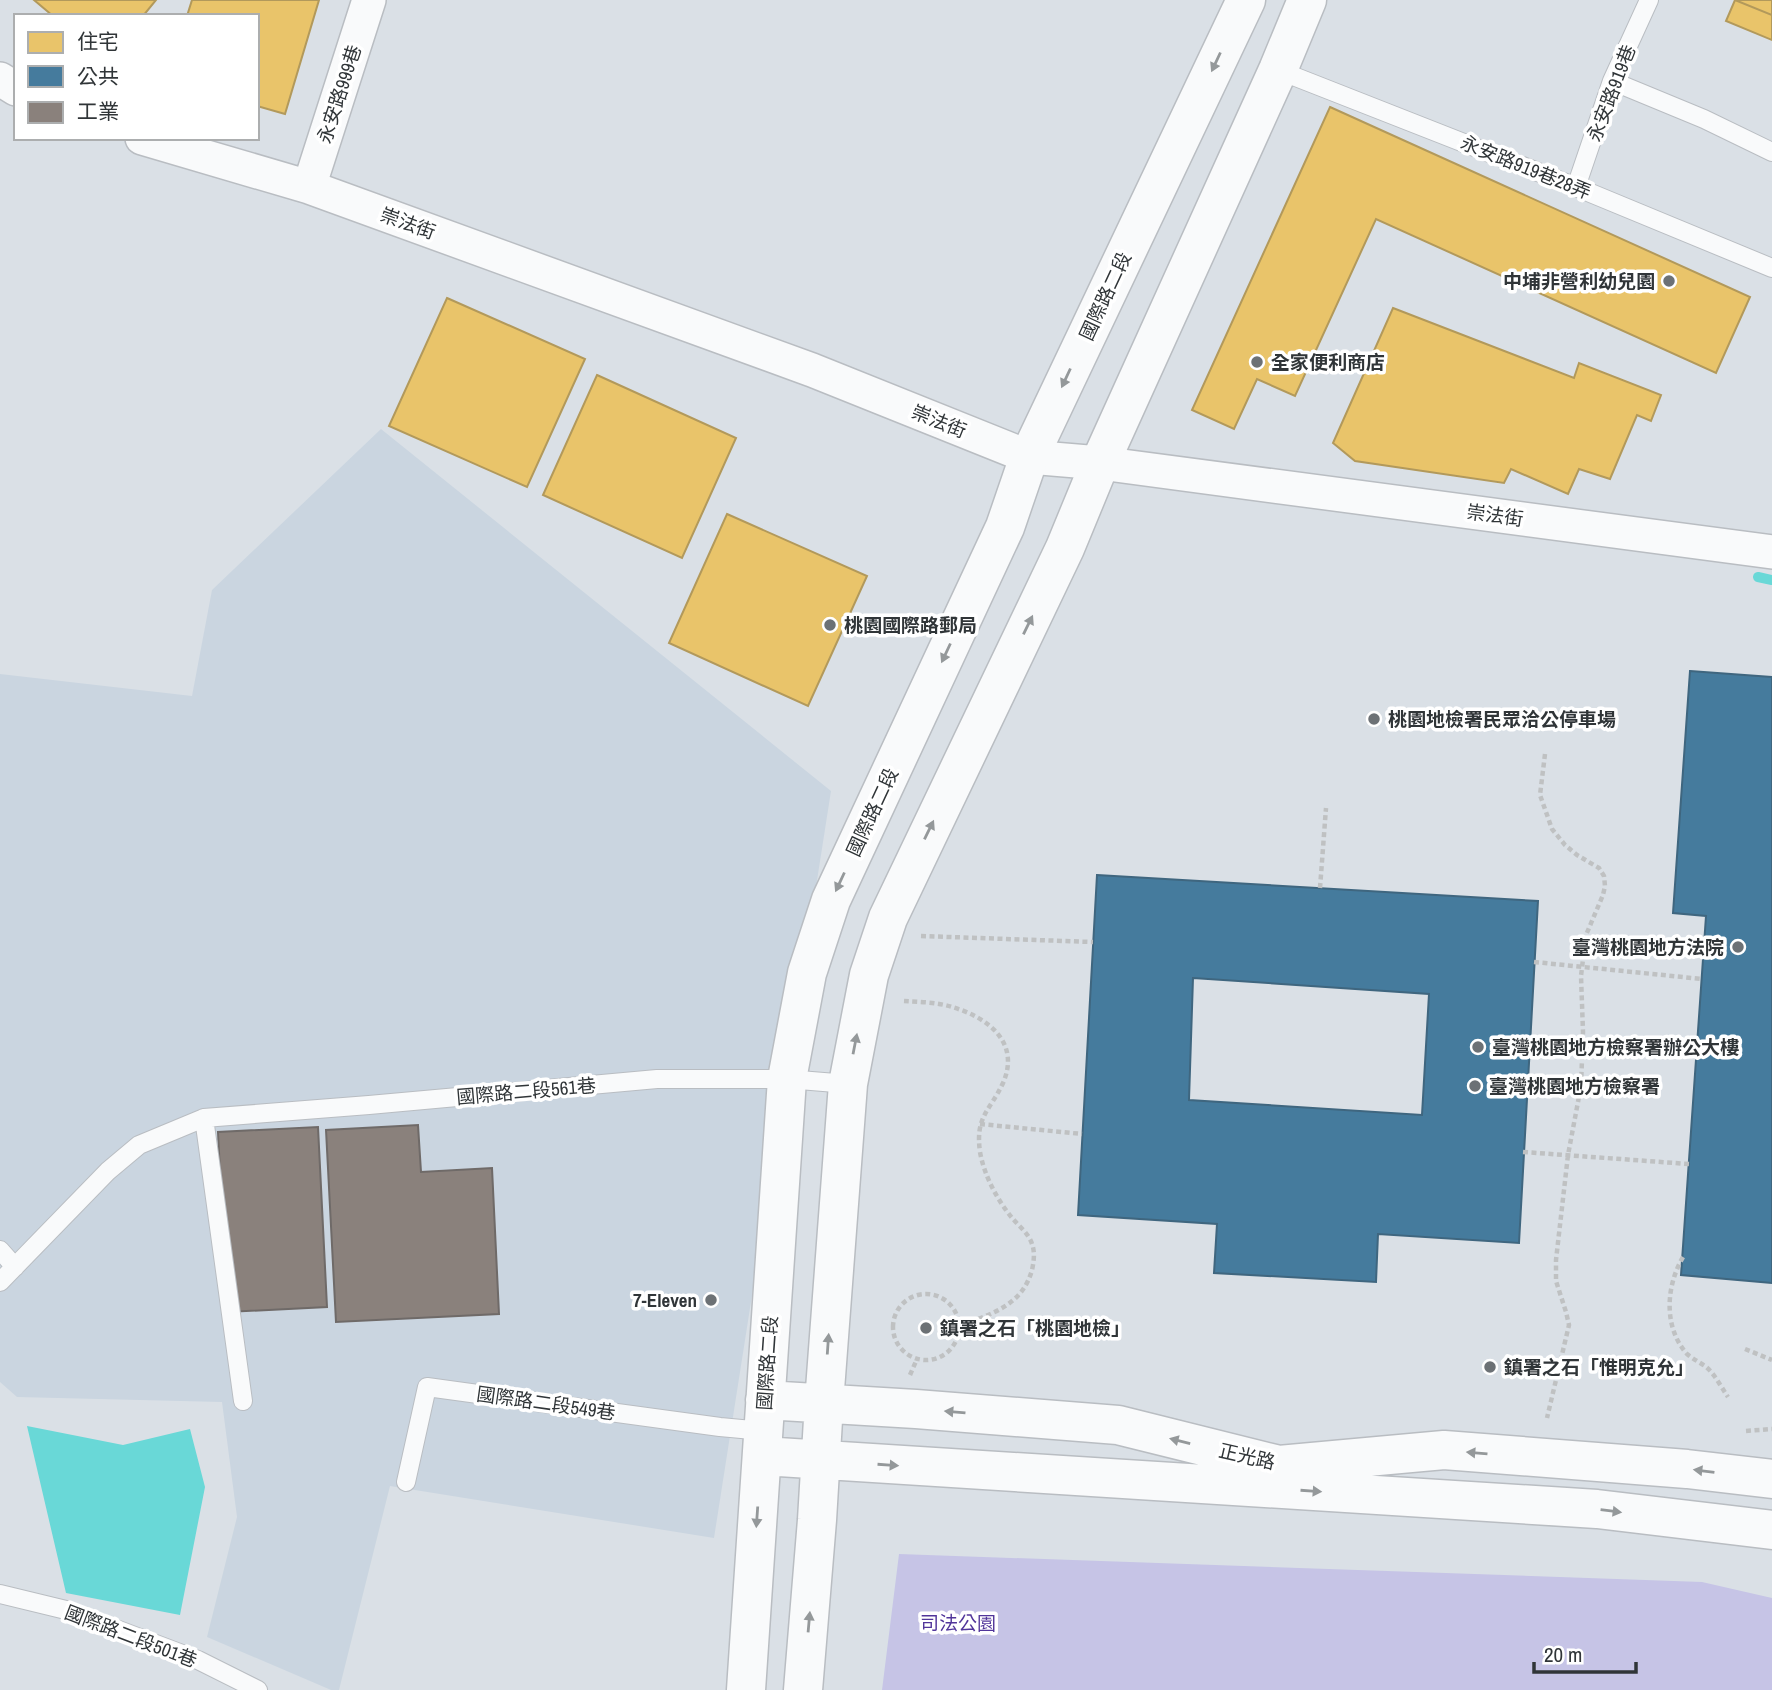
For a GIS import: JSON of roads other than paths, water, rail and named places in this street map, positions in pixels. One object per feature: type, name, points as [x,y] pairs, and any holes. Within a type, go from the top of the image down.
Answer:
[{"type":"street","name":"永安路999巷","points":[[309,187],[369,0]]},
{"type":"street","name":"國際路二段","points":[[746,1690],[787,1079],[807,973],[831,900],[1005,527],[1029,457],[1246,0]]},
{"type":"street","points":[[803,1690],[848,1084],[869,975],[888,918],[1065,548],[1100,463],[1307,0]]},
{"type":"street","name":"崇法街","points":[[149,140],[309,187],[812,370],[1029,457],[1100,463],[1772,550]]},
{"type":"street","name":"正光路","points":[[763,1429],[824,1403],[1118,1425],[1279,1465],[1444,1450],[1687,1469],[1772,1479]]},
{"type":"street","name":"正光路","points":[[763,1429],[820,1461],[1573,1507],[1772,1530]]},
{"type":"street","points":[[1573,1507],[1575,1461]]},
{"type":"lane","name":"永安路919巷","points":[[1576,187],[1612,82],[1649,0]]},
{"type":"lane","name":"永安路919巷28弄","points":[[1278,70],[1576,187],[1772,268]]},
{"type":"lane","points":[[1612,82],[1703,119],[1772,152]]},
{"type":"lane","name":"國際路二段561巷","points":[[0,1282],[108,1171],[139,1145],[204,1118],[657,1079],[787,1079],[848,1084]]},
{"type":"lane","points":[[204,1118],[243,1401]]},
{"type":"lane","points":[[0,1250],[15,1267]]},
{"type":"lane","name":"國際路二段549巷","points":[[406,1482],[427,1387],[720,1427],[763,1429]]},
{"type":"lane","name":"國際路二段501巷","points":[[0,1594],[66,1610],[198,1660],[258,1690]]},
{"type":"water","points":[[27,1426],[123,1445],[190,1429],[205,1487],[180,1615],[66,1593]]},
{"type":"waterway","points":[[1758,577],[1772,580]]},
{"type":"place","name":"中埔非營利幼兒園","points":[[1669,281]]},
{"type":"place","name":"全家便利商店","points":[[1257,362]]},
{"type":"place","name":"桃園國際路郵局","points":[[830,625]]},
{"type":"place","name":"桃園地檢署民眾洽公停車場","points":[[1374,719]]},
{"type":"place","name":"臺灣桃園地方法院","points":[[1738,947]]},
{"type":"place","name":"臺灣桃園地方檢察署辦公大樓","points":[[1478,1047]]},
{"type":"place","name":"臺灣桃園地方檢察署","points":[[1475,1086]]},
{"type":"place","name":"7-Eleven","points":[[711,1300]]},
{"type":"place","name":"鎮署之石「桃園地檢」","points":[[926,1328]]},
{"type":"place","name":"鎮署之石「惟明克允」","points":[[1490,1367]]},
{"type":"park label","name":"司法公園","points":[[958,1623]]}]
